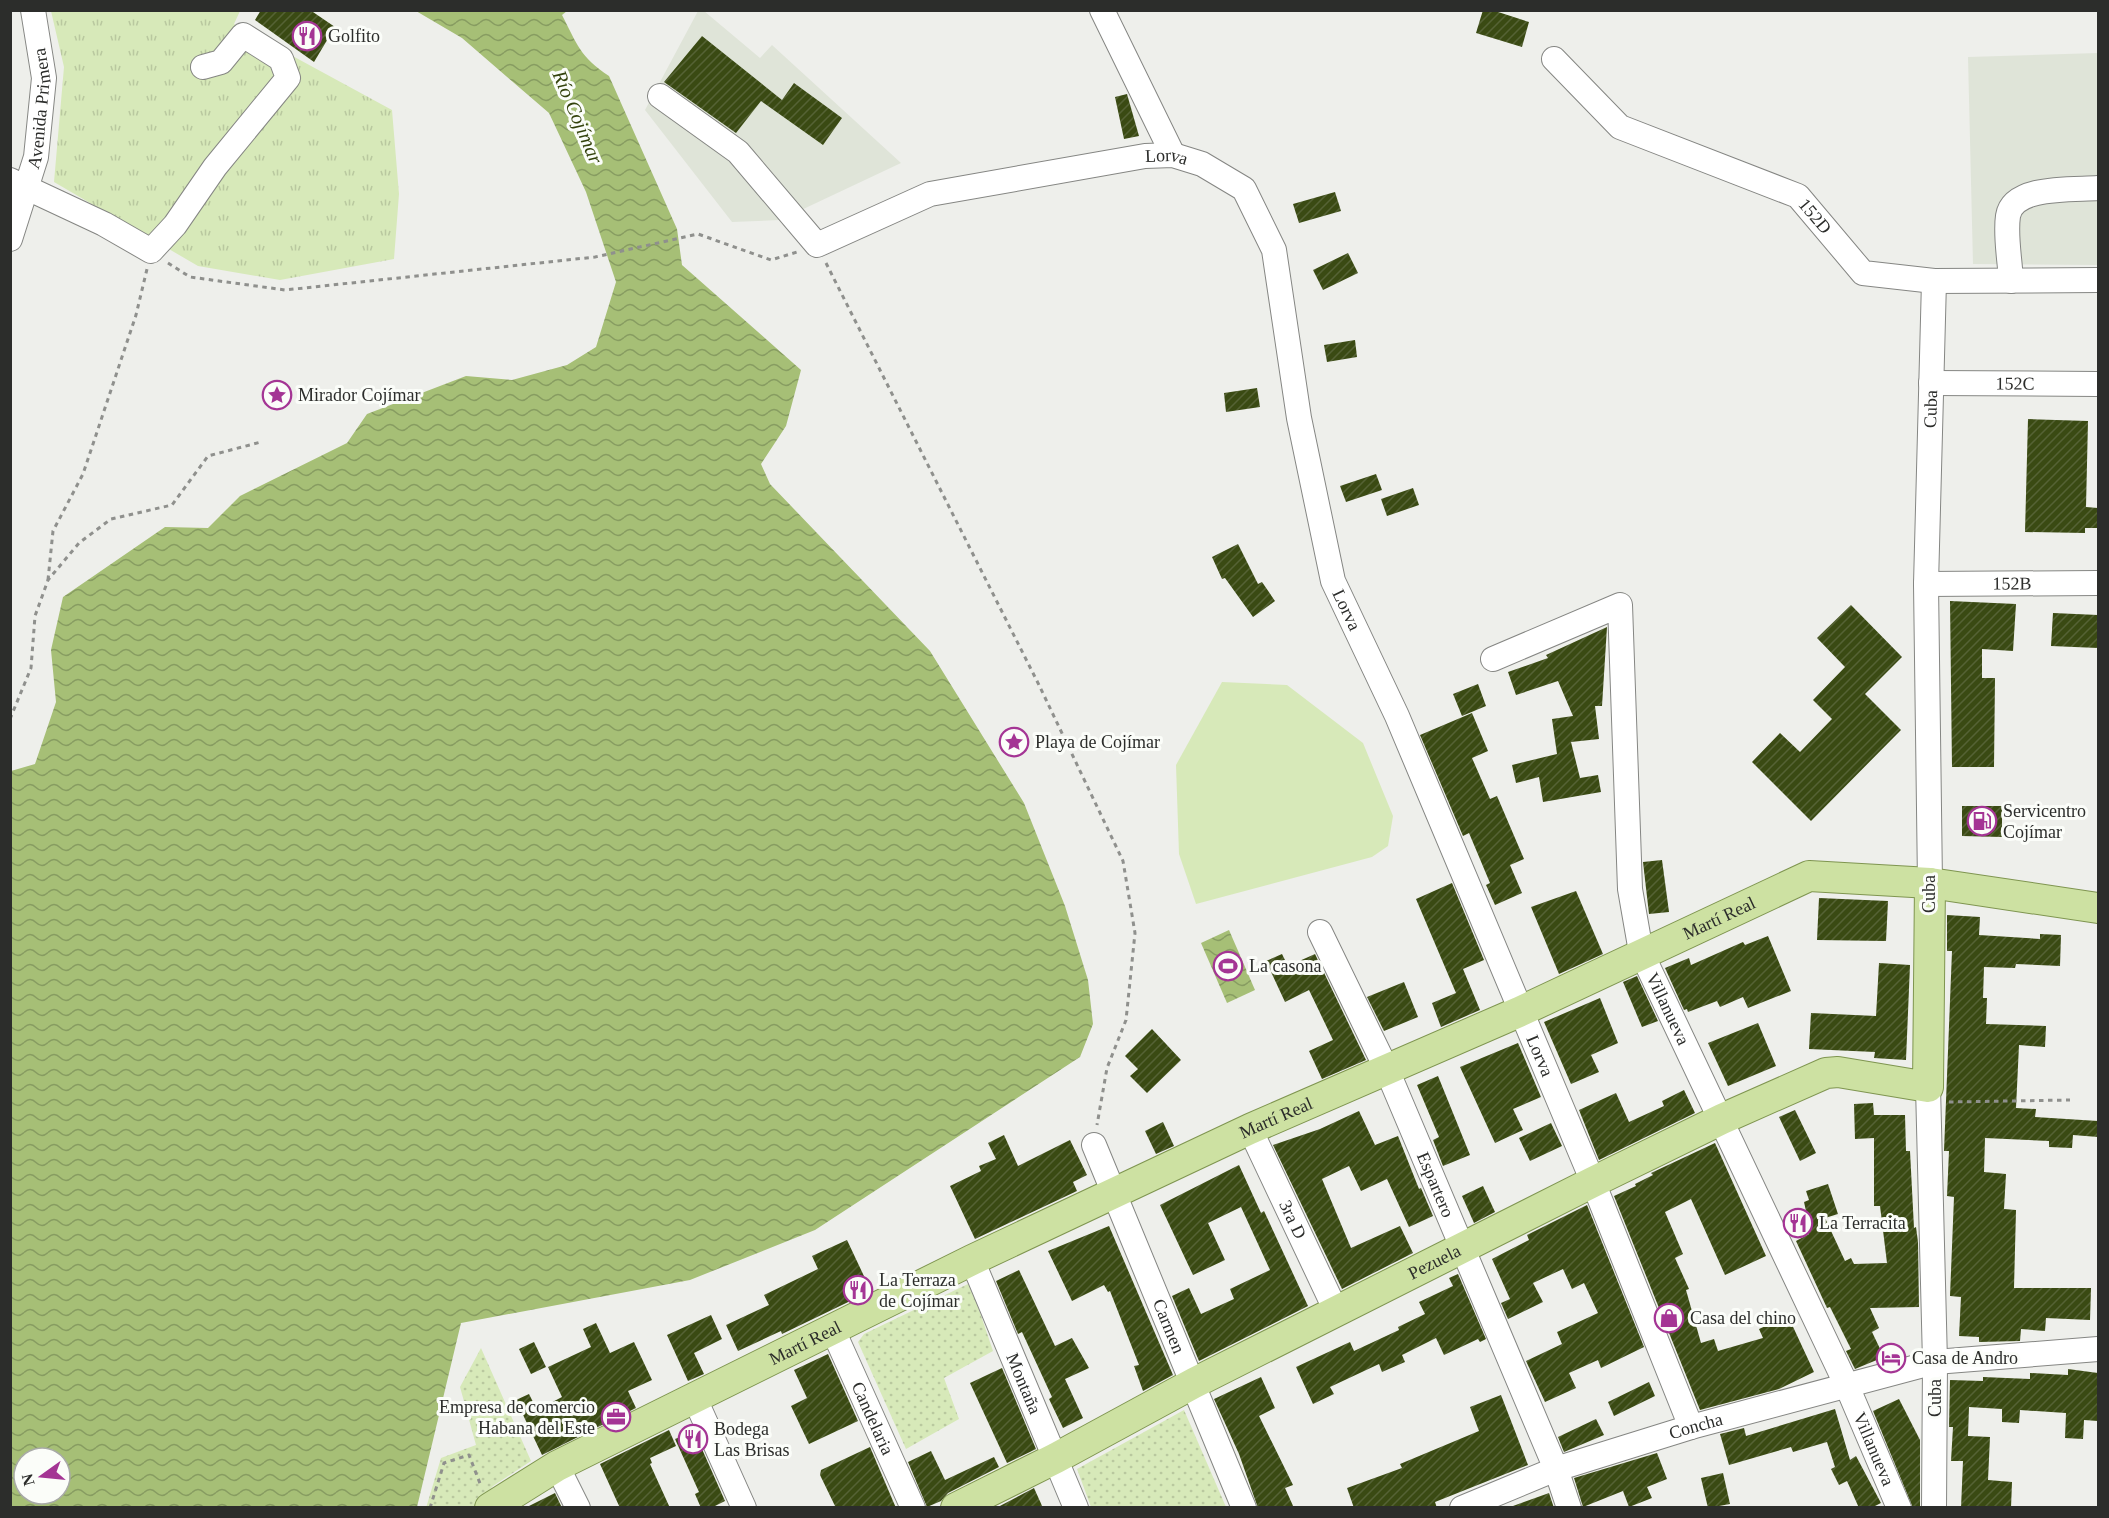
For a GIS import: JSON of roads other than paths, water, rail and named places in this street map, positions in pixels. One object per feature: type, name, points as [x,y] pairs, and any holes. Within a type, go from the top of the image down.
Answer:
[{"type":"main road","name":"Martí Real","points":[[487,1500],[694,1399],[832,1328],[1113,1193],[1250,1129],[1519,1012],[1641,952],[1809,876],[1930,883],[2098,908]]},
{"type":"main road","name":"Cuba","points":[[1928,1094],[1930,883]]},
{"type":"main road","name":"Pezuela","points":[[956,1508],[1056,1458],[1194,1383],[1593,1182],[1722,1119],[1826,1073],[1838,1072],[1928,1094]]},
{"type":"street","name":"Avenida Primera","points":[[10,239],[19,183],[36,157],[44,78],[33,10]]},
{"type":"street","points":[[1102,10],[1173,155]]},
{"type":"street","points":[[19,183],[151,251],[174,225],[215,167],[288,78],[281,59],[243,35],[221,62],[203,67]]},
{"type":"street","name":"152D","points":[[1554,59],[1620,127],[1798,196],[1863,273],[1934,281],[2098,280]]},
{"type":"street","name":"Lorva","points":[[660,96],[738,152],[817,245],[930,194],[1145,156],[1173,155],[1202,164],[1244,189],[1274,250],[1299,418],[1333,581],[1397,716],[1519,1012],[1593,1182],[1691,1427]]},
{"type":"street","points":[[2010,281],[2008,215],[2014,202],[2026,194],[2098,188]]},
{"type":"street","name":"Cuba","points":[[1930,883],[1926,584],[1934,281]]},
{"type":"street","name":"152C","points":[[1931,383],[2098,384]]},
{"type":"street","name":"152B","points":[[1926,584],[2098,584]]},
{"type":"street","name":"Villanueva","points":[[1493,659],[1620,605],[1630,889],[1641,952],[1847,1386],[1899,1508]]},
{"type":"street","name":"Espartero","points":[[1320,932],[1387,1070],[1556,1469],[1569,1508]]},
{"type":"street","name":"Cuba","points":[[1928,1094],[1935,1362],[1934,1508]]},
{"type":"street","name":"3ra D","points":[[1250,1129],[1336,1311]]},
{"type":"street","name":"Carmen","points":[[1094,1144],[1244,1508]]},
{"type":"street","name":"Montaña","points":[[972,1260],[1076,1508]]},
{"type":"street","name":"Candelaria","points":[[832,1328],[913,1508]]},
{"type":"street","name":"Concha","points":[[1462,1508],[1556,1469],[1691,1427],[1935,1362],[2098,1349]]},
{"type":"street","points":[[694,1399],[744,1508]]},
{"type":"street","points":[[557,1466],[578,1508]]},
{"type":"water","name":"Río Cojímar","points":[[416,11],[567,11],[562,15],[580,49],[592,63],[609,76],[677,229],[682,265],[801,370],[786,426],[761,464],[770,484],[930,651],[1024,803],[1065,906],[1088,980],[1093,1024],[1080,1057],[815,1230],[690,1280],[461,1323],[417,1507],[11,1507],[11,771],[35,764],[56,702],[51,650],[63,597],[165,527],[208,528],[240,496],[347,443],[367,414],[466,376],[512,380],[567,365],[596,347],[616,282],[586,192],[549,113],[462,38]]},
{"type":"water","name":"La casona","points":[[1229,930],[1255,990],[1227,1003],[1201,943]]},
{"type":"place","name":"Golfito","points":[[307,36]]},
{"type":"place","name":"Mirador Cojímar","points":[[277,395]]},
{"type":"place","name":"Playa de Cojímar","points":[[1014,742]]},
{"type":"place","name":"Servicentro Cojímar","points":[[1982,821]]},
{"type":"place","name":"La casona","points":[[1228,966]]},
{"type":"place","name":"La Terracita","points":[[1798,1223]]},
{"type":"place","name":"La Terraza de Cojímar","points":[[858,1290]]},
{"type":"place","name":"Casa del chino","points":[[1669,1318]]},
{"type":"place","name":"Casa de Andro","points":[[1891,1358]]},
{"type":"place","name":"Empresa de comercio Habana del Este","points":[[616,1417]]},
{"type":"place","name":"Bodega Las Brisas","points":[[693,1439]]}]
